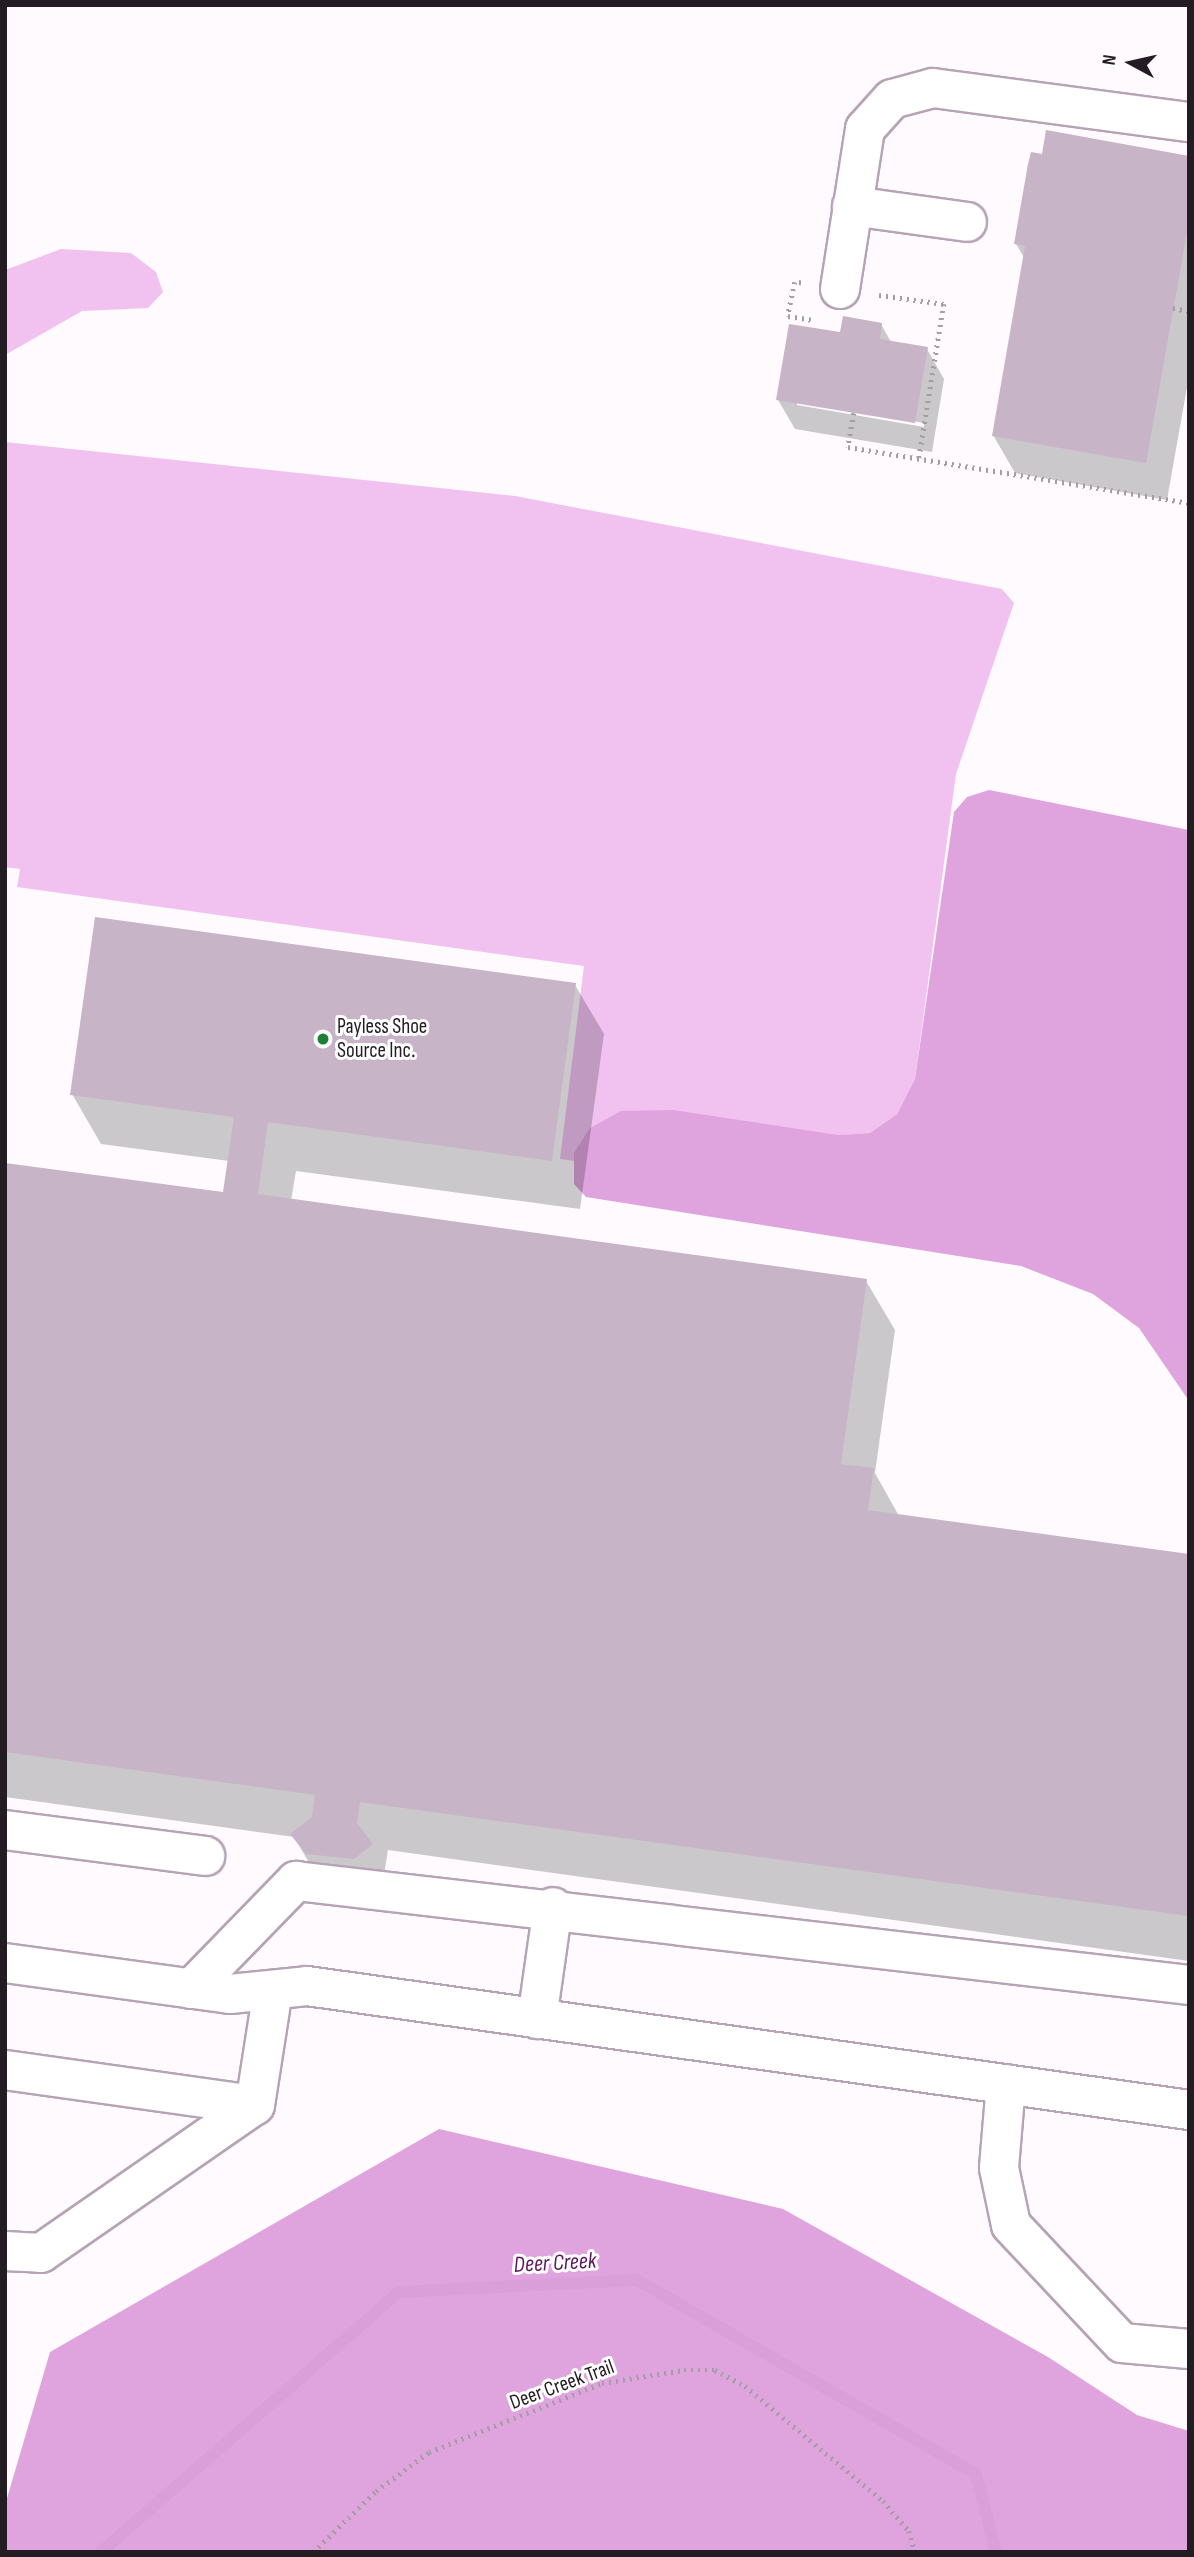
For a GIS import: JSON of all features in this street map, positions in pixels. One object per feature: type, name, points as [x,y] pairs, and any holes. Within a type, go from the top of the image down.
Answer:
[{"type":"lane","points":[[834,306],[872,114],[912,90],[944,89],[1189,122]]},
{"type":"lane","points":[[852,206],[967,222]]},
{"type":"lane","points":[[5,1830],[205,1856]]},
{"type":"lane","points":[[191,1989],[296,1881],[553,1907],[1189,1985]]},
{"type":"lane","points":[[537,2019],[553,1907]]},
{"type":"lane","points":[[5,1963],[230,1994],[307,1986],[1189,2110]]},
{"type":"lane","points":[[5,2251],[41,2253],[255,2105],[273,1990]]},
{"type":"lane","points":[[5,2070],[255,2105]]},
{"type":"lane","points":[[1006,2084],[999,2168],[1011,2224],[1122,2343],[1189,2348]]},
{"type":"path","points":[[834,306],[795,282],[788,316],[834,306],[944,304],[919,459]]},
{"type":"path","points":[[1173,308],[1189,311]]},
{"type":"path","points":[[854,413],[848,447],[1189,503]]},
{"type":"path","name":"Deer Creek Trail","points":[[313,2552],[376,2491],[429,2452],[602,2383],[684,2370],[715,2370],[745,2386],[883,2501],[909,2530],[915,2552]]},
{"type":"shaded area","points":[[61,249],[131,253],[156,272],[163,292],[148,308],[82,311],[5,355],[5,270]]},
{"type":"shaded area","points":[[5,442],[515,496],[1002,589],[1014,603],[956,774],[915,1079],[897,1114],[870,1133],[574,1153],[574,1161],[560,1159],[584,966],[17,887],[20,869],[5,867]]},
{"type":"shaded area","points":[[989,790],[1189,830],[1189,1401],[1139,1328],[1093,1294],[1021,1266],[586,1197],[574,1184],[574,1153],[590,1128],[621,1111],[673,1110],[838,1135],[870,1133],[897,1114],[915,1079],[954,812],[967,797]]},
{"type":"shaded area","points":[[439,2129],[783,2209],[1048,2357],[1137,2415],[1189,2431],[1189,2552],[5,2552],[5,2505],[50,2352]]},
{"type":"building","points":[[1046,130],[1189,156],[1189,221],[1146,463],[992,436],[1025,246],[1014,244],[1028,164],[1031,152],[1042,154]]},
{"type":"building","points":[[843,316],[882,323],[880,339],[928,347],[915,423],[776,400],[789,324],[840,332]]},
{"type":"building","points":[[95,917],[576,983],[552,1161],[268,1122],[258,1194],[867,1279],[841,1464],[874,1468],[868,1510],[1189,1554],[1189,1916],[360,1802],[357,1823],[373,1844],[354,1859],[306,1854],[290,1834],[312,1817],[315,1795],[5,1752],[5,1163],[223,1192],[234,1117],[70,1095]]},
{"type":"waterway","name":"Deer Creek","points":[[101,2552],[399,2292],[637,2280],[976,2474],[996,2552]]},
{"type":"place","name":"Payless Shoe Source Inc.","points":[[323,1039]]}]
